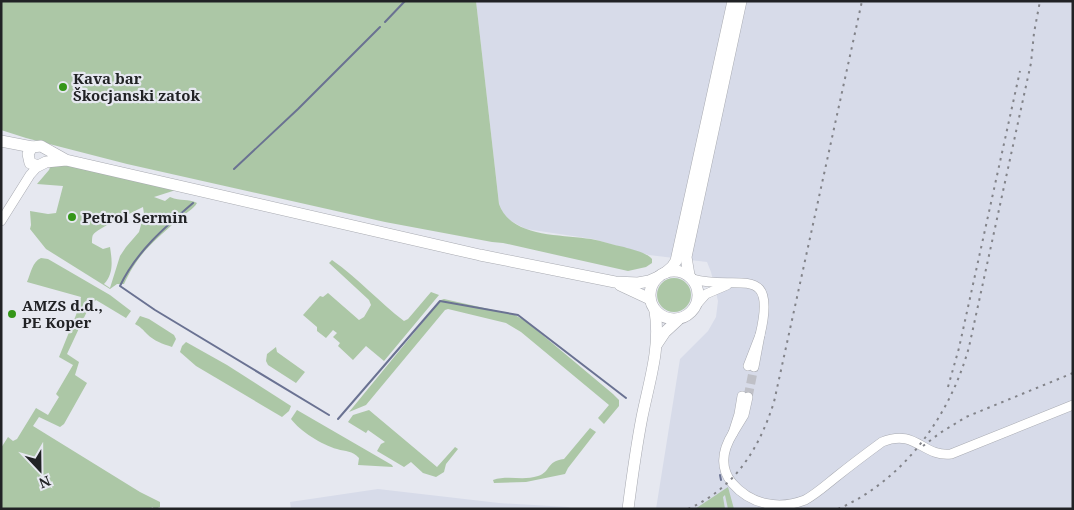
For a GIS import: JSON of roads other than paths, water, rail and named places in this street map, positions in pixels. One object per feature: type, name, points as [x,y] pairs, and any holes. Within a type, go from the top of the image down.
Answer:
[{"type":"main road","points":[[1,141],[36,157],[66,160],[480,255],[615,282],[635,283],[649,281],[661,275],[676,262],[733,1]]},
{"type":"main road","points":[[657,344],[665,332],[678,320],[692,312],[698,303],[699,293],[690,277],[686,257],[741,1]]},
{"type":"main road","points":[[628,509],[641,424],[657,344],[658,327],[655,311],[650,299],[651,287],[661,275],[677,271],[690,277]]},
{"type":"main road","points":[[615,282],[650,299]]},
{"type":"main road","points":[[655,311],[666,318],[678,320]]},
{"type":"street","points":[[2,222],[36,157]]},
{"type":"street","points":[[690,277],[707,283],[740,282],[752,284],[760,291],[765,304],[764,314],[751,367]]},
{"type":"street","points":[[698,303],[706,294],[732,283]]},
{"type":"street","points":[[745,396],[723,457],[730,480],[741,492],[756,502],[771,506],[787,506],[806,499],[882,442],[889,439],[902,438],[913,440],[938,454],[951,454],[1073,405]]},
{"type":"waterway","points":[[385,22],[405,1]]},
{"type":"waterway","points":[[234,169],[298,109],[380,27]]},
{"type":"waterway","points":[[193,203],[143,251],[120,286],[155,310],[329,415]]},
{"type":"waterway","points":[[338,419],[440,301],[518,315],[626,398]]},
{"type":"waterway","points":[[720,475],[721,480]]},
{"type":"tunnel","points":[[748,397],[754,367]]},
{"type":"railway","points":[[688,509],[719,490],[743,465],[761,436],[774,402],[862,1]]},
{"type":"railway","points":[[838,509],[862,497],[884,481],[903,463],[937,421],[961,373],[969,347],[1031,63],[1040,1]]},
{"type":"railway","points":[[948,387],[959,348],[1020,71]]},
{"type":"railway","points":[[923,446],[966,417],[1073,373]]},
{"type":"place","name":"Kava bar Škocjanski zatok","points":[[63,87]]},
{"type":"place","name":"Petrol Sermin","points":[[72,217]]},
{"type":"place","name":"AMZS d.d., PE Koper","points":[[12,314]]}]
